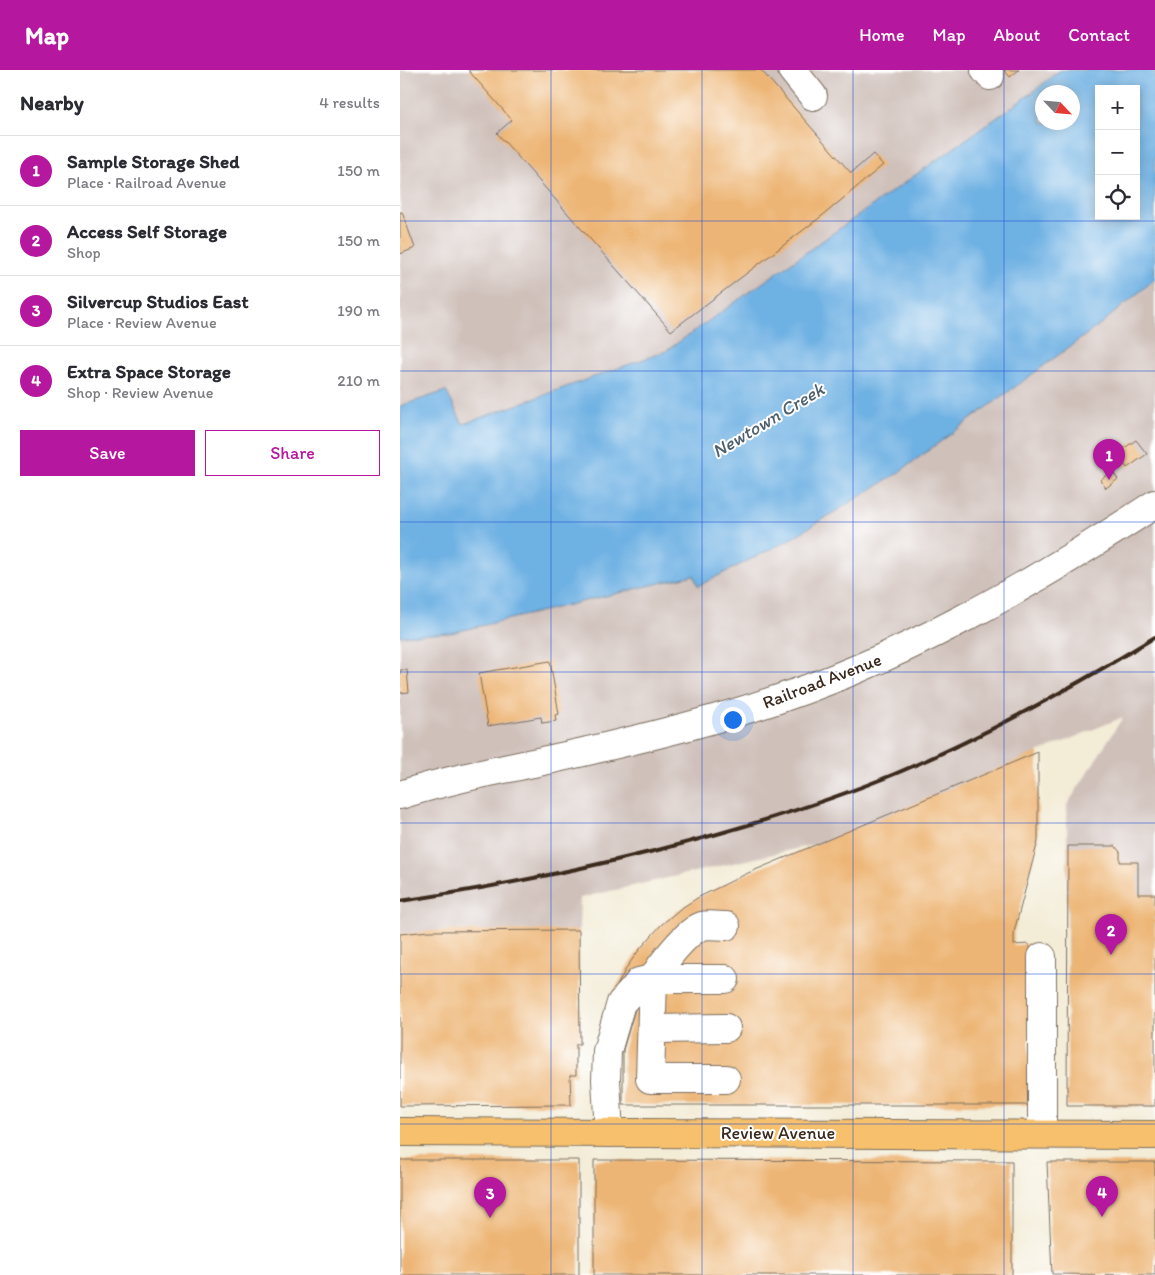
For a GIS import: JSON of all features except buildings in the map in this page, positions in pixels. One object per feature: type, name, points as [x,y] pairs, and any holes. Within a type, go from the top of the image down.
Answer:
[{"type":"main road","name":"Review Avenue","points":[[400,1132],[1155,1135]]},
{"type":"street","points":[[792,70],[812,96]]},
{"type":"street","name":"Railroad Avenue","points":[[400,795],[443,782],[552,759],[669,731],[754,707],[811,688],[913,644],[1005,596],[1046,573],[1155,504]]},
{"type":"street","points":[[615,1133],[606,1080],[607,1051],[620,1003],[643,985],[672,952],[702,926],[726,926]]},
{"type":"street","points":[[1042,957],[1042,1134]]},
{"type":"street","points":[[643,985],[725,979]]},
{"type":"street","points":[[643,985],[652,1029],[650,1079],[726,1079]]},
{"type":"street","points":[[652,1029],[726,1028]]},
{"type":"shaded area","points":[[400,70],[1060,70],[1042,85],[1035,85],[1033,92],[666,351],[462,425],[446,391],[400,406]]},
{"type":"shaded area","points":[[1155,278],[1155,1107],[1067,1106],[1067,805],[1123,717],[821,843],[580,898],[579,930],[429,931],[400,934],[400,635],[451,633],[694,575],[698,585],[895,475],[1102,323]]},
{"type":"water","name":"Newtown Creek","points":[[1060,70],[1155,70],[1155,279],[1102,323],[895,475],[787,541],[698,586],[694,575],[451,633],[400,636],[400,406],[446,391],[463,424],[666,351],[1035,90],[1035,130],[1080,130],[1080,85],[1042,85]]},
{"type":"railway","points":[[400,901],[497,885],[626,858],[749,825],[839,796],[897,773],[996,727],[1061,692],[1155,637]]},
{"type":"place","name":"Sample Storage Shed","points":[[1109,480]]},
{"type":"place","name":"Access Self Storage","points":[[1111,955]]},
{"type":"place","name":"Extra Space Storage","points":[[1102,1217]]},
{"type":"place","name":"Silvercup Studios East","points":[[490,1218]]}]
